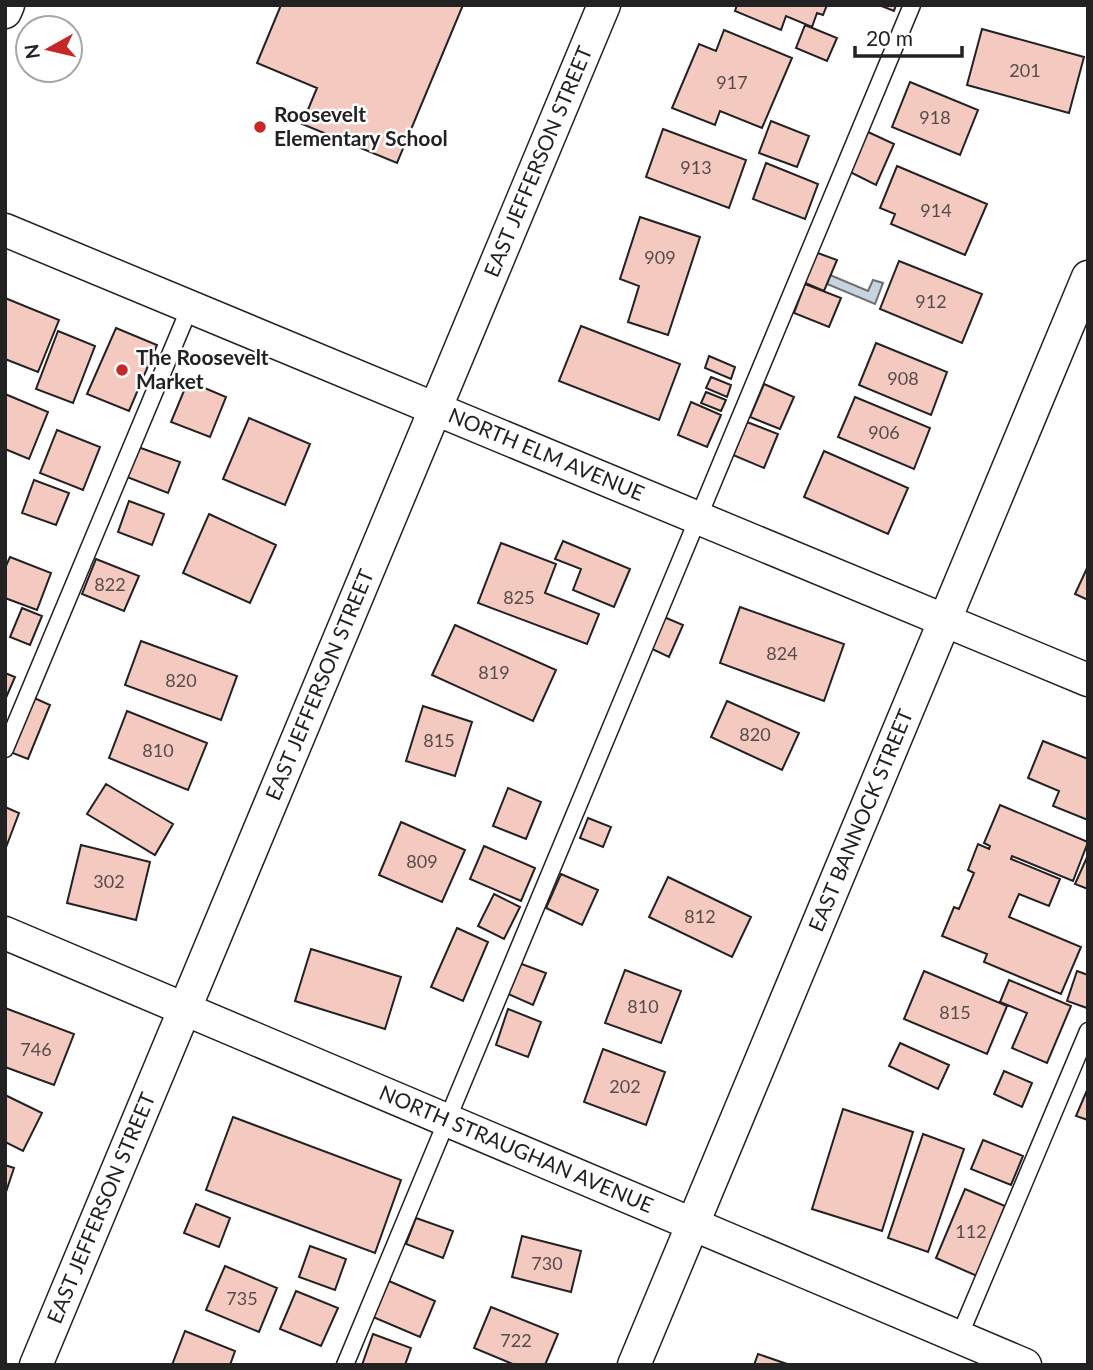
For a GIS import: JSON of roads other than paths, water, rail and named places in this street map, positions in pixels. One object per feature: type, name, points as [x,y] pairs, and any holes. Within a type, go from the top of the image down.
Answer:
[{"type":"street","points":[[5,12],[8,5]]},
{"type":"street","name":"EAST JEFFERSON STREET","points":[[36,1365],[604,5]]},
{"type":"street","name":"NORTH ELM AVENUE","points":[[5,230],[1088,680]]},
{"type":"street","name":"EAST BANNOCK STREET","points":[[634,1365],[1088,277]]},
{"type":"street","name":"NORTH STRAUGHAN AVENUE","points":[[5,933],[1022,1364]]},
{"type":"lane","points":[[345,1365],[912,5]]},
{"type":"lane","points":[[5,749],[190,307]]},
{"type":"lane","points":[[959,1337],[1088,1031]]},
{"type":"place","name":"Roosevelt Elementary School","points":[[260,127]]},
{"type":"place","name":"The Roosevelt Market","points":[[122,370]]}]
